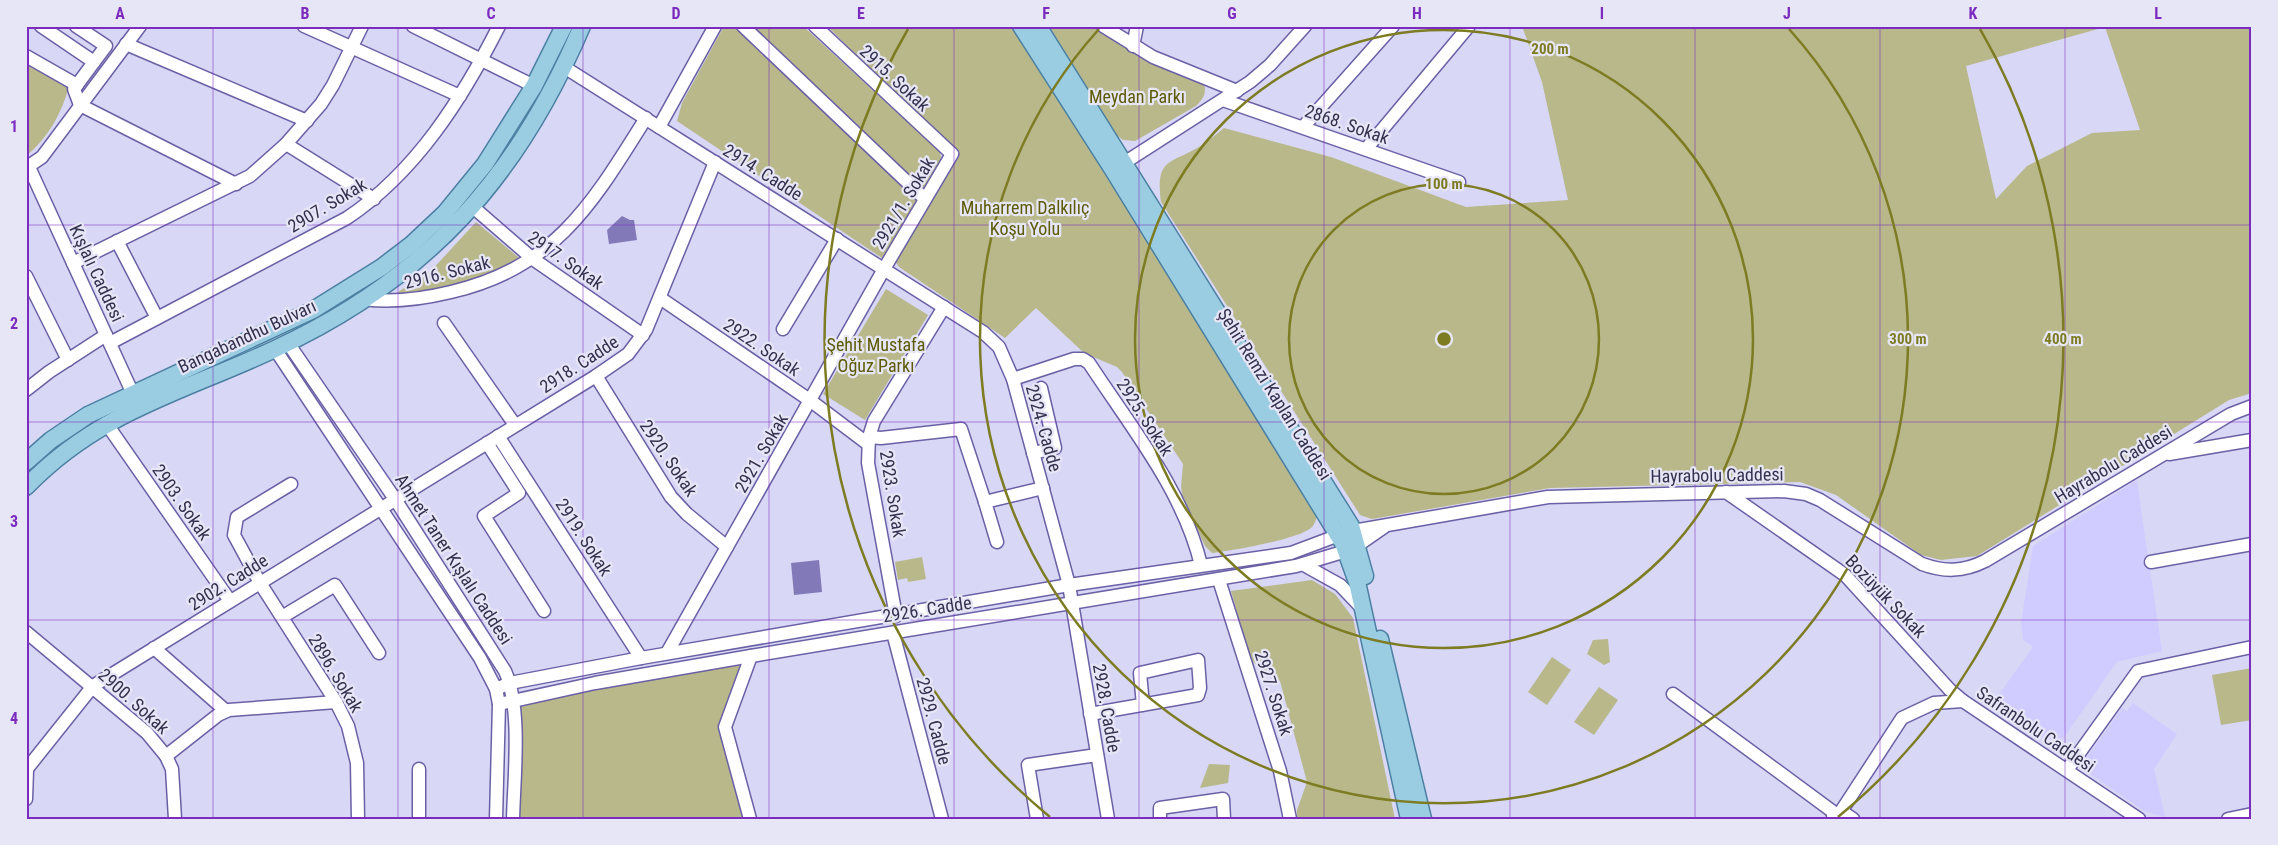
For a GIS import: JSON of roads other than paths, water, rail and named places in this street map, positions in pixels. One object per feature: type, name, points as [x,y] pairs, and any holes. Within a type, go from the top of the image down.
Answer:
[{"type":"main road","name":"Bangabandhu Bulvarı","points":[[26,462],[51,440],[88,415],[332,299],[382,267],[424,234],[445,213],[477,175],[534,86],[564,26]]},
{"type":"main road","name":"Bangabandhu Bulvarı","points":[[26,487],[62,454],[106,423],[141,406],[282,346],[364,300],[434,246],[473,207],[517,147],[564,67],[582,26]]},
{"type":"main road","name":"Şehit Remzi Kaplan Caddesi","points":[[1020,26],[1118,167]]},
{"type":"main road","name":"Şehit Remzi Kaplan Caddesi","points":[[1038,26],[1118,167],[1349,541],[1423,819]]},
{"type":"main road","points":[[271,329],[282,346]]},
{"type":"main road","name":"Şehit Remzi Kaplan Caddesi","points":[[1349,541],[1408,819]]},
{"type":"street","points":[[41,26],[94,62]]},
{"type":"street","points":[[76,26],[106,46],[74,89],[80,105],[236,184]]},
{"type":"street","points":[[28,168],[42,157],[140,26]]},
{"type":"street","points":[[304,26],[460,96]]},
{"type":"street","points":[[73,263],[250,176],[286,144],[307,121],[333,85],[362,26]]},
{"type":"street","points":[[414,26],[534,86]]},
{"type":"street","name":"2907. Sokak","points":[[26,390],[68,360],[108,339],[157,318],[347,218],[374,199],[415,157],[460,96],[499,26]]},
{"type":"street","points":[[658,127],[715,26]]},
{"type":"street","points":[[743,26],[926,199]]},
{"type":"street","name":"2915. Sokak","points":[[815,26],[952,154]]},
{"type":"street","points":[[1103,26],[1133,46],[1167,64],[1237,91]]},
{"type":"street","points":[[1133,46],[1137,26]]},
{"type":"street","points":[[1118,167],[1237,91],[1270,65],[1304,26]]},
{"type":"street","points":[[1303,127],[1393,26]]},
{"type":"street","points":[[1366,149],[1462,29]]},
{"type":"street","points":[[126,44],[307,121]]},
{"type":"street","points":[[26,56],[77,85]]},
{"type":"street","name":"2914. Cadde","points":[[564,67],[944,307]]},
{"type":"street","name":"2868. Sokak","points":[[1223,100],[1459,182]]},
{"type":"street","name":"2916. Sokak","points":[[364,300],[400,302],[456,291],[492,280],[532,259],[565,231],[589,206],[646,118]]},
{"type":"street","points":[[286,144],[374,199]]},
{"type":"street","name":"2921/1. Sokak","points":[[884,269],[952,154]]},
{"type":"street","name":"2918. Cadde","points":[[395,499],[596,376],[628,354],[643,335],[660,298],[715,162]]},
{"type":"street","name":"Kışlalı Caddesi","points":[[28,168],[133,394]]},
{"type":"street","name":"2917. Sokak","points":[[473,207],[532,259],[643,335]]},
{"type":"street","points":[[783,329],[837,239]]},
{"type":"street","points":[[117,241],[157,318]]},
{"type":"street","name":"2921. Sokak","points":[[667,654],[884,269]]},
{"type":"street","points":[[27,281],[68,360]]},
{"type":"street","name":"2922. Sokak","points":[[660,298],[868,440]]},
{"type":"street","name":"2924. Cadde","points":[[944,307],[992,339],[1005,358],[1043,488],[1072,604]]},
{"type":"street","name":"2923. Sokak","points":[[896,616],[868,463],[868,440],[874,421],[944,307]]},
{"type":"street","points":[[444,322],[515,425]]},
{"type":"street","name":"Ahmet Taner Kışlalı Caddesi","points":[[282,346],[395,499],[493,650],[510,683],[513,699],[513,819]]},
{"type":"street","name":"Ahmet Taner Kışlalı Caddesi","points":[[282,346],[381,509],[480,658],[496,688],[499,704],[496,819]]},
{"type":"street","name":"2925. Sokak","points":[[1012,379],[1077,359],[1089,363],[1171,490],[1188,526],[1201,565]]},
{"type":"street","name":"2920. Sokak","points":[[596,376],[672,497],[687,514],[727,547]]},
{"type":"street","points":[[1033,453],[1055,448],[1041,388]]},
{"type":"street","name":"Hayrabolu Caddesi","points":[[1349,541],[1390,523],[1548,497],[1776,490],[1806,494],[1827,504],[1913,559],[1939,569],[1958,570],[1984,561],[2231,414],[2252,406]]},
{"type":"street","name":"2903. Sokak","points":[[106,423],[230,602]]},
{"type":"street","points":[[868,440],[961,429],[997,542]]},
{"type":"street","points":[[492,439],[519,492],[484,516],[544,611]]},
{"type":"street","name":"2919. Sokak","points":[[492,439],[642,658]]},
{"type":"street","points":[[2159,457],[2252,440]]},
{"type":"street","name":"2896. Sokak","points":[[291,484],[236,519],[234,535],[260,583],[336,702],[351,735],[356,754],[358,819]]},
{"type":"street","points":[[984,502],[1043,488]]},
{"type":"street","name":"Bozüyük Sokak","points":[[1726,492],[1845,575],[1950,690],[1963,700]]},
{"type":"street","name":"2902. Cadde","points":[[26,770],[93,686],[395,499]]},
{"type":"street","name":"2926. Cadde","points":[[499,704],[513,699],[751,656],[1219,580],[1304,564],[1349,541]]},
{"type":"street","name":"2926. Cadde","points":[[496,688],[510,683],[642,658],[1069,586],[1300,551],[1349,541]]},
{"type":"street","points":[[2151,562],[2252,544]]},
{"type":"street","points":[[1304,564],[1340,585],[1362,609]]},
{"type":"street","name":"2927. Sokak","points":[[1219,580],[1280,771],[1290,819]]},
{"type":"street","points":[[282,617],[335,585],[379,653]]},
{"type":"street","name":"2928. Cadde","points":[[1072,604],[1108,819]]},
{"type":"street","name":"2900. Sokak","points":[[26,632],[147,733],[166,756],[226,711]]},
{"type":"street","name":"2929. Cadde","points":[[893,633],[942,819]]},
{"type":"street","points":[[2067,770],[2138,671],[2252,647]]},
{"type":"street","points":[[154,648],[226,711],[336,702]]},
{"type":"street","points":[[750,819],[725,727],[751,656]]},
{"type":"street","points":[[1090,714],[1198,696],[1200,688],[1198,660],[1140,673],[1143,705]]},
{"type":"street","points":[[1672,694],[1835,815],[1848,815],[1852,819]]},
{"type":"street","name":"Safranbolu Caddesi","points":[[1835,815],[1902,718],[1934,704],[1963,700],[2139,819]]},
{"type":"street","points":[[1037,819],[1028,765],[1097,755]]},
{"type":"street","points":[[166,756],[172,769],[175,819]]},
{"type":"street","points":[[419,769],[419,819]]},
{"type":"street","points":[[26,770],[26,799]]},
{"type":"street","points":[[1160,819],[1160,808],[1223,799],[1224,819]]},
{"type":"street","points":[[2228,819],[2252,814]]},
{"type":"park label","name":"Meydan Parkı","points":[[1137,96]]},
{"type":"park label","name":"Muharrem Dalkılıç Koşu Yolu","points":[[1025,217]]},
{"type":"park label","name":"Şehit Mustafa Oğuz Parkı","points":[[876,354]]}]
